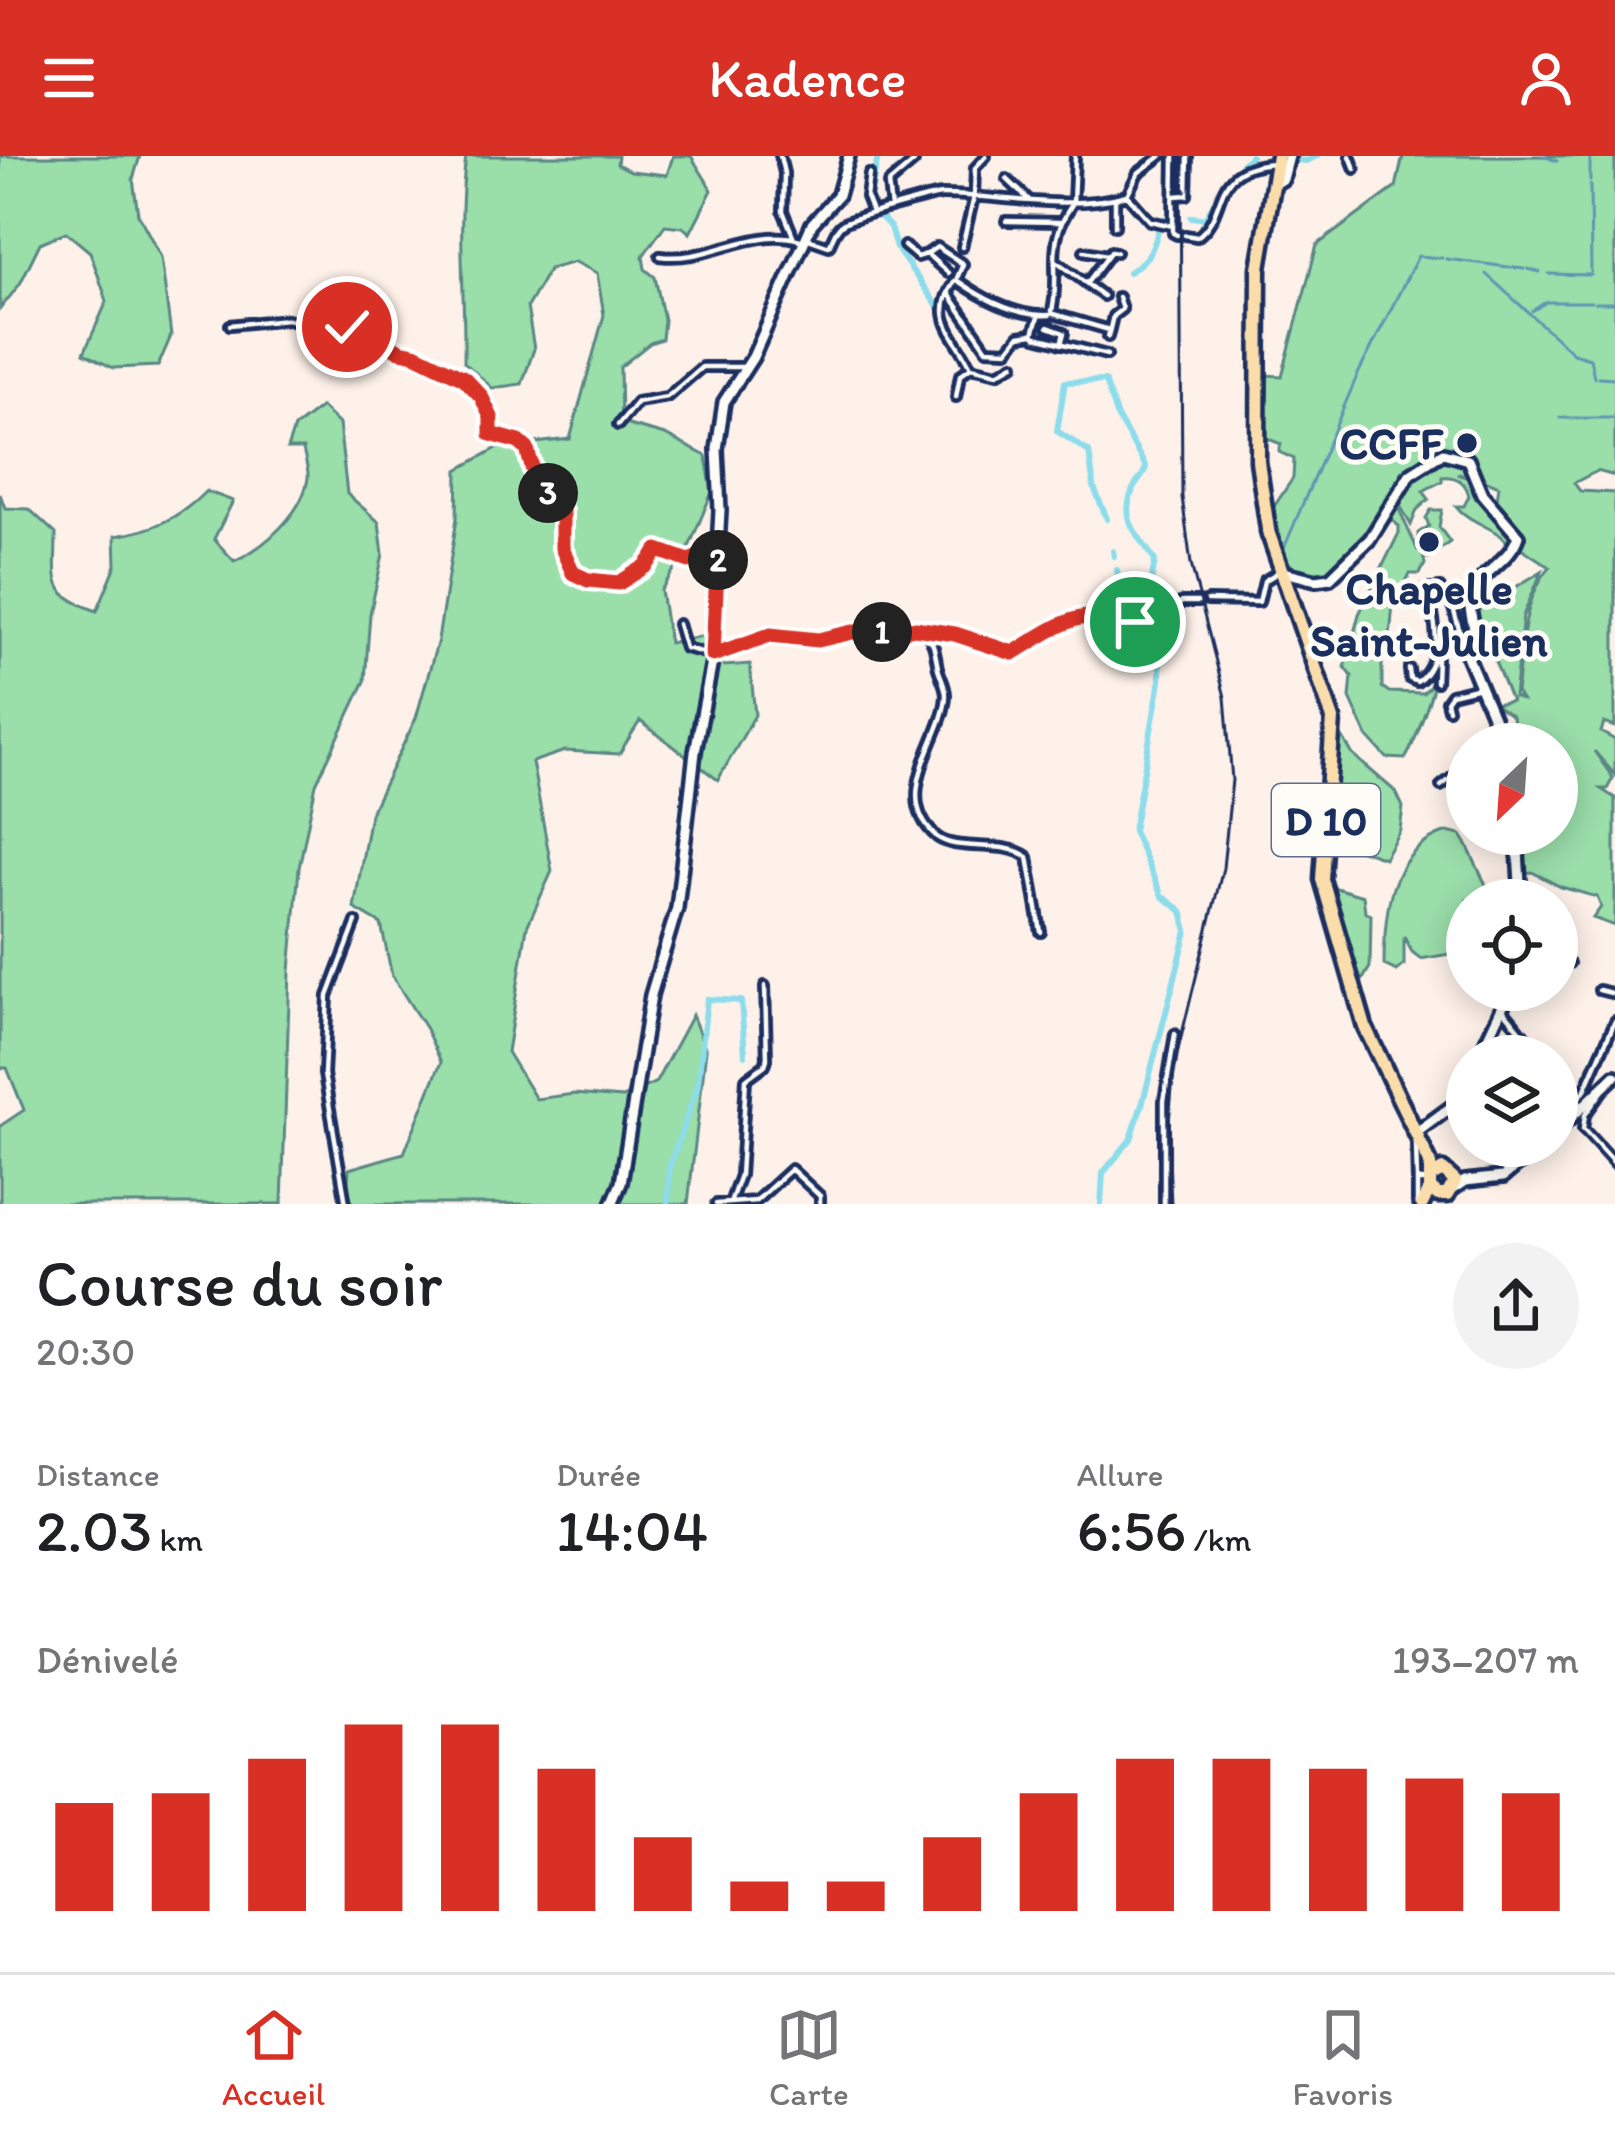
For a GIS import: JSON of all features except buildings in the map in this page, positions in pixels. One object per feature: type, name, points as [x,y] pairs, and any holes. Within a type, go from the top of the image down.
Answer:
[{"type":"main road","name":"D 10","points":[[1281,158],[1271,186],[1258,268],[1257,445],[1268,531],[1334,719],[1322,879],[1365,1028],[1418,1138],[1435,1190]]},
{"type":"main road","name":"D 10","points":[[1268,531],[1300,621]]},
{"type":"street","points":[[780,156],[785,218],[801,239]]},
{"type":"street","points":[[612,1204],[621,1183],[651,995],[677,908],[694,752],[713,655],[718,430],[727,394],[747,367],[801,239],[838,195],[849,156]]},
{"type":"street","points":[[962,247],[974,197],[975,168],[986,156]]},
{"type":"street","points":[[1052,313],[1054,259],[1061,222],[1073,202],[1076,156]]},
{"type":"street","points":[[660,256],[679,257],[762,236],[829,246],[844,223],[936,195],[1073,202],[1115,199],[1127,195],[1138,173],[1161,156]]},
{"type":"street","points":[[1174,156],[1173,233],[1197,237],[1204,233],[1215,205],[1241,171],[1281,158]]},
{"type":"street","points":[[1174,196],[1187,196],[1188,156]]},
{"type":"street","points":[[1350,156],[1355,169]]},
{"type":"street","points":[[891,208],[888,184],[914,162]]},
{"type":"street","points":[[869,174],[866,197],[872,212]]},
{"type":"street","points":[[1006,179],[1030,201]]},
{"type":"street","points":[[1127,195],[1150,221],[1173,226]]},
{"type":"street","points":[[1102,224],[1115,223],[1115,199]]},
{"type":"street","points":[[1006,220],[1061,222]]},
{"type":"street","points":[[904,246],[917,256],[937,247],[963,264],[943,308],[971,367],[998,373],[1014,364]]},
{"type":"street","points":[[1084,251],[1116,252]]},
{"type":"street","points":[[926,254],[948,273]]},
{"type":"street","points":[[1087,283],[1107,255]]},
{"type":"street","points":[[1054,259],[1103,296]]},
{"type":"street","points":[[957,280],[993,302],[1039,315],[1052,313],[1108,334],[1113,316],[1122,309],[1118,297]]},
{"type":"street","points":[[947,292],[987,349],[1008,350],[1019,335],[1033,334],[1107,355]]},
{"type":"street","points":[[1033,334],[1039,315]]},
{"type":"street","points":[[230,325],[287,319],[361,328],[400,351],[464,378],[481,396],[491,417],[491,434],[527,449],[535,478],[562,510],[562,548],[573,573],[588,580],[619,583],[646,566],[658,550],[689,561],[718,548]]},
{"type":"street","points":[[1048,327],[1064,332],[1061,344]]},
{"type":"street","points":[[618,425],[637,402],[667,398],[702,367],[747,367]]},
{"type":"street","points":[[956,398],[960,375],[971,367]]},
{"type":"street","points":[[678,625],[685,648],[713,655],[770,635],[818,640],[867,630],[955,634],[1013,653],[1073,620],[1100,616],[1131,624],[1148,616],[1154,604],[1259,602],[1264,581],[1283,572],[1318,581],[1330,578],[1370,539],[1410,474],[1437,455],[1450,453],[1465,458],[1482,494],[1517,531],[1514,547],[1472,591],[1477,639],[1474,649],[1466,653]]},
{"type":"street","points":[[1407,601],[1440,589],[1453,608],[1495,723]]},
{"type":"street","points":[[1430,590],[1436,682]]},
{"type":"street","points":[[921,630],[933,642],[946,690],[922,758],[920,806],[944,840],[1015,850],[1028,857],[1041,932]]},
{"type":"street","points":[[1409,669],[1412,681],[1424,677],[1435,647]]},
{"type":"street","points":[[1448,709],[1448,698],[1480,687]]},
{"type":"street","points":[[1441,787],[1446,783]]},
{"type":"street","points":[[346,1204],[324,1074],[328,996],[356,922]]},
{"type":"street","points":[[730,1203],[740,1175],[746,1079],[767,1059],[765,986]]},
{"type":"street","points":[[1599,990],[1615,994]]},
{"type":"street","points":[[1504,1011],[1524,1035]]},
{"type":"street","points":[[1578,1098],[1615,1021]]},
{"type":"street","points":[[1164,1204],[1164,1101],[1175,1034]]},
{"type":"street","points":[[1578,1111],[1615,1076]]},
{"type":"street","points":[[1603,1088],[1585,1115],[1583,1129],[1615,1165]]},
{"type":"street","points":[[1418,1138],[1446,1113]]},
{"type":"street","points":[[1435,1190],[1465,1181],[1495,1180],[1516,1167]]},
{"type":"street","points":[[716,1204],[756,1201],[791,1169],[818,1194],[820,1204]]},
{"type":"green space","points":[[0,156],[140,156],[133,179],[138,214],[161,257],[171,336],[158,366],[113,368],[84,353],[107,301],[90,252],[66,232],[40,243],[20,284],[0,309]]},
{"type":"green space","points":[[466,156],[618,156],[617,164],[631,171],[667,175],[673,156],[691,156],[712,190],[690,233],[665,225],[643,256],[645,269],[655,277],[664,320],[662,339],[620,367],[621,423],[665,435],[706,456],[712,492],[689,547],[661,590],[669,643],[712,634],[724,666],[750,664],[755,715],[718,780],[640,721],[619,754],[565,751],[532,762],[552,871],[527,927],[507,1052],[536,1099],[574,1094],[622,1098],[656,1082],[692,1015],[706,1050],[688,1204],[346,1204],[349,1169],[404,1153],[441,1062],[392,976],[381,924],[354,908],[370,814],[416,718],[438,640],[457,518],[458,470],[499,447],[570,439],[604,315],[597,273],[575,262],[549,269],[527,307],[534,349],[522,384],[492,388],[464,362]]},
{"type":"green space","points":[[1403,156],[1615,156],[1615,476],[1597,471],[1574,483],[1580,491],[1615,493],[1615,727],[1604,723],[1601,732],[1615,740],[1615,775],[1594,751],[1613,778],[1607,789],[1601,789],[1615,798],[1615,926],[1593,918],[1601,907],[1597,897],[1578,892],[1578,879],[1523,873],[1523,855],[1578,855],[1578,723],[1513,723],[1512,716],[1494,704],[1511,701],[1475,612],[1542,571],[1523,616],[1514,697],[1521,700],[1516,692],[1525,626],[1534,594],[1550,567],[1521,548],[1517,526],[1496,505],[1499,486],[1485,480],[1480,487],[1468,446],[1463,452],[1434,452],[1419,462],[1355,554],[1339,568],[1322,575],[1296,570],[1278,537],[1273,508],[1293,478],[1294,459],[1279,452],[1281,444],[1261,436],[1265,375],[1282,376],[1317,245],[1396,187]]},
{"type":"green space","points":[[321,407],[339,424],[347,494],[379,522],[383,554],[370,614],[365,681],[316,784],[299,868],[290,971],[282,1204],[0,1204],[0,1126],[24,1110],[7,1068],[0,1068],[0,494],[5,508],[29,509],[56,534],[58,584],[70,598],[97,611],[116,565],[115,536],[164,522],[206,491],[233,501],[214,539],[234,561],[269,538],[299,504],[308,478],[303,449],[287,449],[294,428]]},
{"type":"green space","points":[[1439,455],[1465,460],[1470,474],[1457,474],[1474,480],[1517,535],[1510,546],[1456,506],[1464,506],[1469,496],[1463,483],[1451,477],[1442,477],[1423,491],[1429,499],[1417,510],[1411,525],[1397,500],[1407,482]]},
{"type":"green space","points":[[1397,505],[1418,551],[1418,533],[1429,526],[1426,518],[1431,510],[1442,510],[1439,527],[1450,542],[1428,558],[1423,555],[1420,574],[1410,574],[1393,604],[1390,637],[1382,652],[1382,687],[1389,692],[1423,693],[1434,682],[1405,759],[1387,758],[1367,736],[1350,698],[1352,676],[1345,667],[1359,614],[1399,533],[1399,526],[1390,519]]},
{"type":"green space","points":[[1341,735],[1353,755],[1396,792],[1403,807],[1400,830],[1384,858],[1356,848],[1326,845]]},
{"type":"green space","points":[[1446,832],[1446,855],[1472,855],[1483,879],[1446,879],[1446,955],[1421,959],[1404,937],[1404,965],[1397,971],[1384,965],[1389,904],[1402,868],[1428,841]]},
{"type":"green space","points":[[1329,886],[1363,896],[1365,911],[1371,915],[1370,967],[1359,986]]},
{"type":"waterway","points":[[875,208],[870,199],[878,156]]},
{"type":"waterway","points":[[1235,171],[1251,156]]},
{"type":"waterway","points":[[1286,159],[1306,161],[1317,156]]},
{"type":"waterway","points":[[1543,156],[1557,161]]},
{"type":"waterway","points":[[1590,156],[1590,181]]},
{"type":"waterway","points":[[1590,185],[1591,272]]},
{"type":"waterway","points":[[1205,218],[1223,188]]},
{"type":"waterway","points":[[878,214],[890,227],[896,248]]},
{"type":"waterway","points":[[1163,220],[1169,216]]},
{"type":"waterway","points":[[1191,217],[1200,218]]},
{"type":"waterway","points":[[1129,272],[1150,252],[1159,226]]},
{"type":"waterway","points":[[899,252],[941,311]]},
{"type":"waterway","points":[[1282,553],[1357,376],[1418,256],[1442,258]]},
{"type":"waterway","points":[[1446,259],[1524,269]]},
{"type":"waterway","points":[[1528,269],[1540,272]]},
{"type":"waterway","points":[[1486,274],[1573,353],[1590,358],[1594,377]]},
{"type":"waterway","points":[[1549,274],[1591,275]]},
{"type":"waterway","points":[[1532,311],[1546,302],[1591,302]]},
{"type":"waterway","points":[[1595,303],[1615,303]]},
{"type":"waterway","points":[[1598,377],[1615,378]]},
{"type":"waterway","points":[[1107,519],[1094,488],[1089,452],[1057,431],[1065,382],[1105,381],[1116,415],[1146,467],[1132,492],[1128,513],[1155,561],[1145,614]]},
{"type":"waterway","points":[[1560,418],[1615,418]]},
{"type":"waterway","points":[[1113,551],[1114,556]]},
{"type":"waterway","points":[[1104,616],[1120,586],[1117,570]]},
{"type":"waterway","points":[[1146,620],[1160,681],[1133,831],[1160,892]]},
{"type":"waterway","points":[[1101,1204],[1103,1173],[1131,1139],[1143,1101],[1187,931],[1182,911],[1162,896]]},
{"type":"waterway","points":[[668,1204],[669,1168],[698,1084],[707,999],[741,1001],[745,1055]]},
{"type":"railway","points":[[1171,1204],[1168,1134],[1174,1066],[1223,868],[1232,780],[1225,697],[1191,564],[1182,497],[1180,156]]},
{"type":"place","name":"CCFF","points":[[1467,443]]},
{"type":"place","name":"Chapelle Saint-Julien","points":[[1429,542]]},
{"type":"route","points":[[347,327],[361,328],[474,387],[491,417],[491,434],[527,449],[535,478],[557,500],[562,510],[562,548],[573,573],[588,580],[619,583],[646,566],[658,550],[689,561],[718,548],[713,655],[770,635],[818,640],[867,630],[915,628],[955,634],[1013,653],[1080,618],[1135,622]]}]
